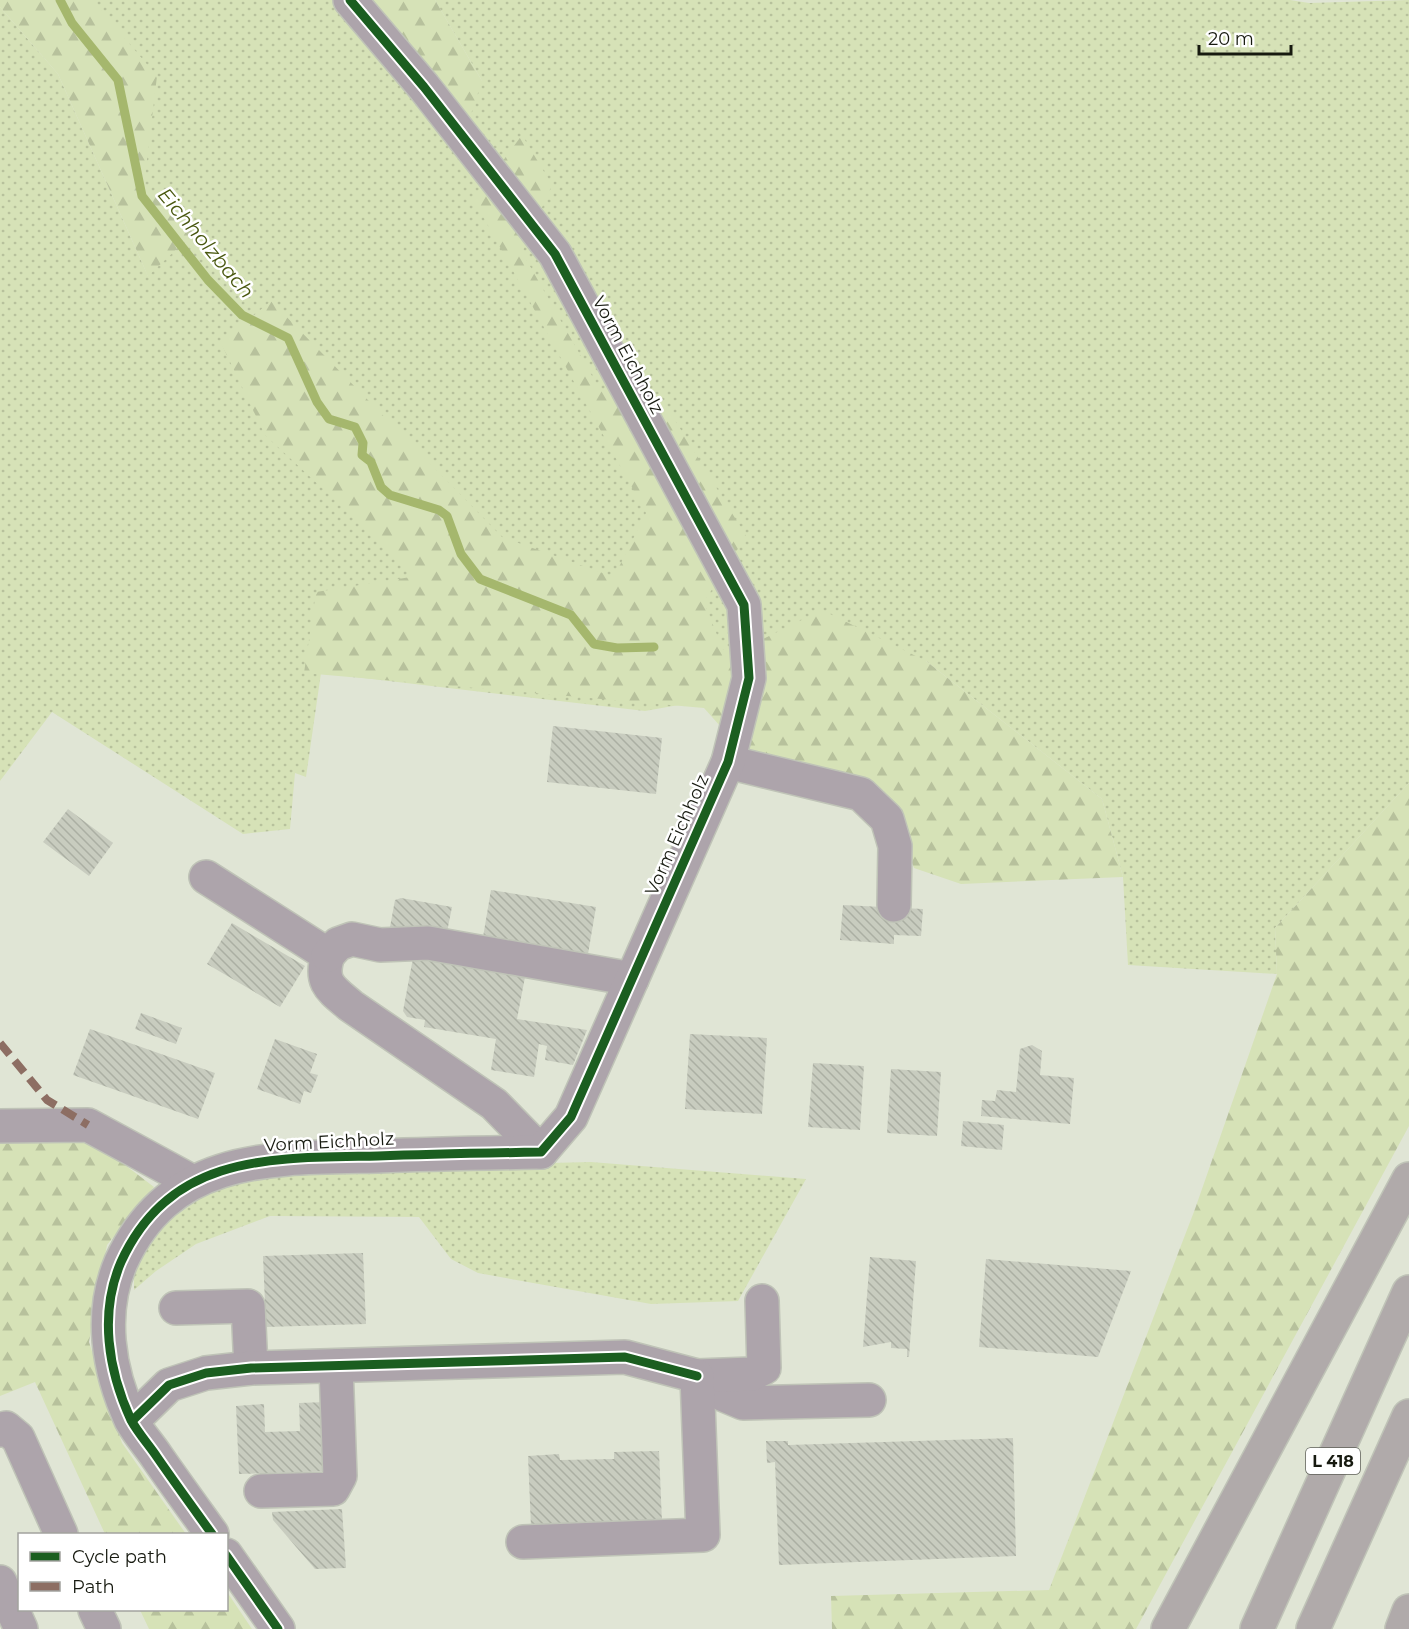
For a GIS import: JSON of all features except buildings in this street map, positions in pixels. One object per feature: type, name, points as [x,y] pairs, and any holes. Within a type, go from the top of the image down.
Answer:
[{"type":"highway","points":[[1168,1629],[1409,1179]]},
{"type":"highway","name":"L 418","points":[[1257,1629],[1409,1292]]},
{"type":"highway","name":"L 418","points":[[1313,1629],[1409,1416]]},
{"type":"highway","points":[[1402,1629],[1409,1611]]},
{"type":"street","name":"Vorm Eichholz","points":[[211,1533],[132,1421],[115,1375],[107,1333],[112,1284],[132,1239],[160,1205],[193,1182],[228,1168],[275,1158],[541,1152],[571,1117],[728,762],[749,678],[744,605],[555,254],[424,87],[350,0]]},
{"type":"street","points":[[728,762],[861,794],[887,819],[895,846],[894,906]]},
{"type":"street","points":[[206,877],[328,955]]},
{"type":"street","points":[[541,1152],[494,1104],[351,1006],[331,989],[325,979],[324,967],[328,955],[338,944],[352,939],[380,945],[428,943],[632,978]]},
{"type":"street","points":[[0,1126],[88,1125],[193,1182]]},
{"type":"street","points":[[132,1421],[169,1385],[206,1373],[251,1368],[625,1357],[697,1376],[752,1374],[764,1368],[762,1301]]},
{"type":"street","points":[[176,1308],[248,1306],[251,1368]]},
{"type":"street","points":[[261,1491],[333,1489],[340,1476],[336,1366]]},
{"type":"street","points":[[697,1376],[724,1395],[743,1403],[869,1400]]},
{"type":"street","points":[[523,1542],[703,1535],[697,1376]]},
{"type":"street","points":[[0,1430],[6,1428],[18,1438],[61,1533]]},
{"type":"street","points":[[228,1558],[278,1629]]},
{"type":"street","points":[[0,1582],[21,1629]]},
{"type":"street","points":[[95,1611],[104,1629]]},
{"type":"green space","points":[[0,0],[92,0],[157,76],[144,185],[197,230],[148,276],[58,74],[0,7]]},
{"type":"green space","points":[[39,0],[357,0],[482,81],[435,0],[1290,0],[1309,3],[1409,0],[1409,783],[1275,928],[1277,974],[1128,965],[1123,877],[1102,799],[926,661],[645,711],[321,673],[306,777],[295,773],[290,829],[243,834],[52,712],[0,781],[0,7],[58,74],[148,276]]},
{"type":"green space","points":[[357,0],[435,0],[482,81],[465,132]]},
{"type":"green space","points":[[522,135],[552,185],[522,252],[600,390],[662,399],[746,536],[704,602],[723,650],[755,643],[822,610],[926,661],[1102,799],[1123,877],[961,884],[914,868],[883,790],[745,754],[704,708],[304,673],[316,592],[417,576],[265,435],[221,343],[271,301],[502,537],[614,577],[646,513],[474,200]]},
{"type":"green space","points":[[1409,783],[1409,1126],[1136,1629],[832,1629],[831,1596],[1049,1590],[1195,1209],[1277,974],[1275,928]]},
{"type":"green space","points":[[34,1133],[100,1146],[154,1187],[107,1245],[89,1342],[122,1443],[185,1533],[105,1533],[35,1382],[0,1396],[0,1136]]},
{"type":"green space","points":[[591,1162],[806,1179],[738,1301],[651,1304],[478,1273],[451,1259],[419,1217],[270,1216],[196,1244],[156,1271],[134,1290],[134,1272],[145,1247],[169,1220],[218,1186],[271,1174],[346,1168]]},
{"type":"green space","points":[[228,1593],[252,1629],[149,1629],[140,1611],[228,1611]]},
{"type":"waterway","name":"Eichholzbach","points":[[60,0],[72,23],[118,80],[142,196],[208,280],[242,315],[288,338],[317,402],[329,419],[355,427],[363,443],[362,455],[371,462],[381,487],[390,495],[439,510],[447,516],[461,554],[480,579],[571,615],[594,644],[617,648],[654,647]]},
{"type":"marked path","points":[[0,1043],[47,1100],[88,1125]]},
{"type":"cycle path","points":[[211,1533],[131,1420],[112,1361],[108,1321],[114,1281],[121,1262],[142,1226],[168,1199],[197,1181],[230,1169],[265,1161],[301,1158],[541,1152],[571,1117],[728,762],[749,678],[744,605],[555,254],[424,87],[350,0]]},
{"type":"cycle path","points":[[132,1421],[169,1385],[206,1373],[251,1368],[625,1357],[697,1376]]},
{"type":"cycle path","points":[[228,1558],[278,1629]]}]
